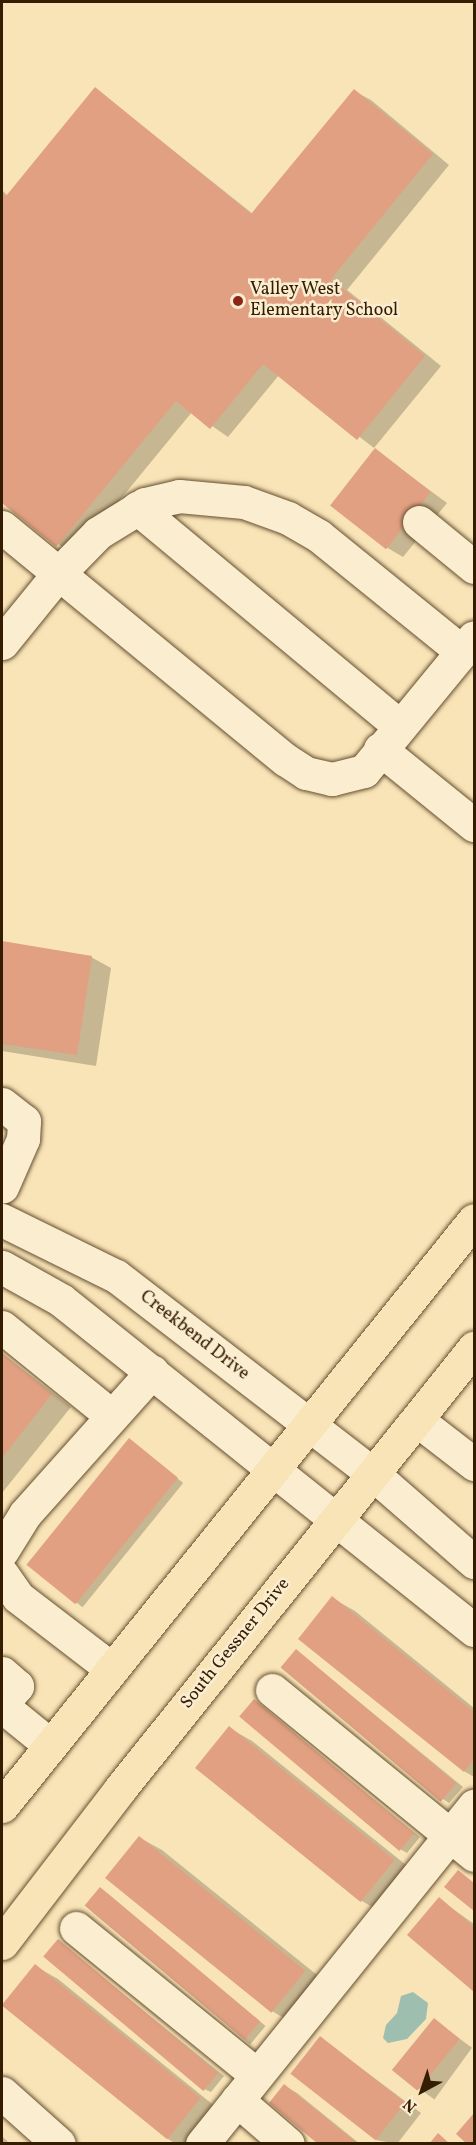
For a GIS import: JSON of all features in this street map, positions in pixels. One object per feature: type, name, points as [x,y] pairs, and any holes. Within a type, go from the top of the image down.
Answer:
[{"type":"main road","points":[[2,1806],[474,1220]]},
{"type":"main road","name":"South Gessner Drive","points":[[2,1943],[474,1348]]},
{"type":"street","points":[[2,527],[58,574],[306,773],[332,779],[364,771],[468,644],[319,536],[262,507],[179,496],[137,508],[98,533],[58,574],[2,643]]},
{"type":"street","points":[[137,508],[390,738],[474,825]]},
{"type":"street","points":[[419,522],[474,567]]},
{"type":"street","points":[[2,1104],[24,1122],[23,1140],[2,1187]]},
{"type":"street","name":"Creekbend Drive","points":[[2,1220],[116,1276],[373,1474],[474,1562]]},
{"type":"street","points":[[2,1267],[61,1300],[337,1518],[474,1630]]},
{"type":"street","points":[[2,1327],[112,1416]]},
{"type":"street","points":[[112,1669],[18,1597],[2,1572],[25,1514],[152,1372]]},
{"type":"street","points":[[417,1420],[474,1464]]},
{"type":"street","points":[[2,1673],[16,1686],[2,1705],[50,1746]]},
{"type":"street","points":[[272,1690],[462,1845]]},
{"type":"street","points":[[202,2144],[257,2075],[462,1845],[474,1806]]},
{"type":"street","points":[[76,1928],[257,2075]]},
{"type":"street","points":[[2,2093],[59,2144]]},
{"type":"street","points":[[237,2100],[288,2144]]},
{"type":"shaded area","points":[[413,1992],[428,2003],[426,2019],[407,2039],[388,2043],[383,2038],[386,2025],[397,2013],[401,1996]]},
{"type":"building","points":[[95,87],[251,214],[354,89],[433,154],[331,279],[425,356],[357,440],[263,364],[210,429],[176,401],[56,547],[2,503],[2,192],[6,196]]},
{"type":"building","points":[[375,448],[431,492],[386,549],[330,506]]},
{"type":"building","points":[[2,941],[92,956],[77,1055],[2,1044]]},
{"type":"building","points":[[2,1353],[52,1394],[2,1458]]},
{"type":"building","points":[[129,1438],[178,1478],[75,1604],[26,1565]]},
{"type":"building","points":[[332,1596],[474,1712],[474,1759],[464,1772],[298,1639]]},
{"type":"building","points":[[296,1649],[456,1783],[441,1802],[281,1667]]},
{"type":"building","points":[[254,1699],[414,1833],[399,1851],[239,1717]]},
{"type":"building","points":[[229,1726],[395,1860],[361,1902],[195,1768]]},
{"type":"building","points":[[139,1836],[305,1971],[271,2013],[105,1878]]},
{"type":"building","points":[[458,1870],[474,1883],[474,1911],[444,1887]]},
{"type":"building","points":[[100,1887],[260,2021],[245,2040],[85,1905]]},
{"type":"building","points":[[439,1897],[474,1927],[474,1992],[407,1935]]},
{"type":"building","points":[[58,1939],[218,2073],[203,2091],[43,1957]]},
{"type":"building","points":[[35,1964],[201,2098],[167,2139],[2,2005]]},
{"type":"building","points":[[434,2018],[460,2039],[417,2091],[392,2070]]},
{"type":"building","points":[[320,2036],[405,2102],[376,2140],[290,2074]]},
{"type":"building","points":[[284,2084],[358,2144],[318,2144],[269,2103]]},
{"type":"building","points":[[474,2113],[474,2144],[467,2144],[456,2134]]},
{"type":"building","points":[[438,2133],[450,2144],[429,2144]]},
{"type":"place","name":"Valley West Elementary School","points":[[238,301]]}]
